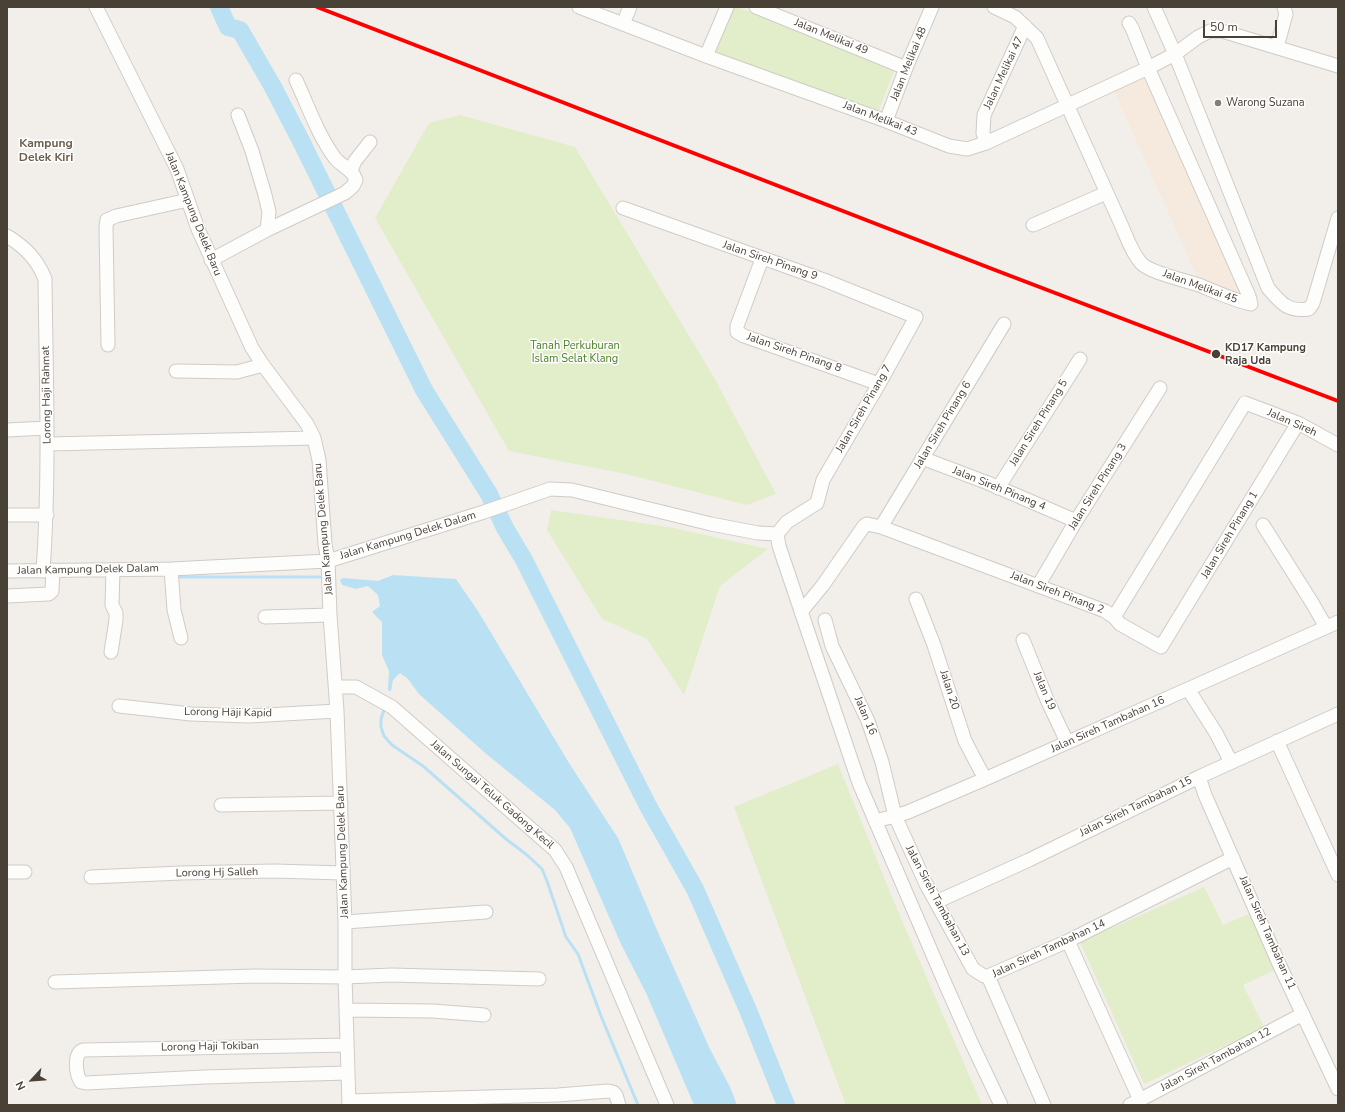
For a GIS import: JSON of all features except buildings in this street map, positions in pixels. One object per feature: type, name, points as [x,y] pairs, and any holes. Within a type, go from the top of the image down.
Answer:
[{"type":"street","name":"Jalan Kampung Delek Baru","points":[[96,7],[177,169],[198,229],[252,348],[307,424],[314,438],[319,460],[325,544],[328,561],[330,615],[336,687],[344,873],[345,977],[349,1103]]},
{"type":"street","name":"Jalan Melikai 43","points":[[578,7],[706,56],[886,120],[949,146],[967,149],[986,143],[1148,68],[1175,54],[1198,37],[1210,31],[1222,31],[1338,66]]},
{"type":"street","points":[[623,24],[630,7]]},
{"type":"street","points":[[706,56],[727,7]]},
{"type":"street","name":"Jalan Melikai 49","points":[[756,7],[906,68]]},
{"type":"street","name":"Jalan Melikai 48","points":[[886,120],[932,7]]},
{"type":"street","name":"Jalan Melikai 45","points":[[994,7],[1015,17],[1037,38],[1106,193],[1134,251],[1142,263],[1151,269],[1251,304],[1249,296],[1129,23]]},
{"type":"street","points":[[1154,7],[1175,54],[1268,288],[1283,304],[1297,310],[1308,309],[1313,303],[1338,218]]},
{"type":"street","points":[[1277,47],[1286,14],[1284,7]]},
{"type":"street","name":"Jalan Melikai 47","points":[[986,143],[983,133],[984,115],[1025,26]]},
{"type":"street","points":[[211,260],[267,230],[345,193],[353,186],[356,180],[351,170],[336,159],[318,129],[296,80]]},
{"type":"street","points":[[238,114],[252,151],[265,195],[269,212],[267,230]]},
{"type":"street","points":[[351,170],[355,161],[370,142]]},
{"type":"street","points":[[1032,225],[1106,193]]},
{"type":"street","points":[[108,345],[107,220],[116,216],[188,200]]},
{"type":"street","name":"Jalan Sireh Pinang 9","points":[[623,208],[824,280],[916,317]]},
{"type":"street","name":"Lorong Haji Rahmat","points":[[7,236],[17,242],[35,259],[45,278],[48,444],[47,515],[50,575]]},
{"type":"street","name":"Jalan Sireh Pinang 8","points":[[762,259],[737,326],[737,332],[744,336],[879,384]]},
{"type":"street","name":"Jalan Sireh Pinang 7","points":[[777,534],[787,522],[817,503],[824,480],[916,317]]},
{"type":"street","name":"Jalan Sireh Pinang 6","points":[[881,527],[1004,324]]},
{"type":"street","name":"Jalan Sireh Pinang 5","points":[[998,488],[1080,359]]},
{"type":"street","points":[[176,371],[238,372],[263,365]]},
{"type":"street","name":"Jalan Sireh Pinang 3","points":[[1038,586],[1076,521],[1160,388]]},
{"type":"street","name":"Jalan Sireh","points":[[1245,403],[1298,423],[1338,445]]},
{"type":"street","name":"Jalan Sireh Pinang 2","points":[[801,612],[823,585],[864,526],[867,524],[881,527],[1105,611],[1114,617],[1245,403]]},
{"type":"street","name":"Jalan Sireh Pinang 1","points":[[1114,617],[1120,624],[1161,647],[1298,423]]},
{"type":"street","points":[[7,430],[47,428]]},
{"type":"street","points":[[48,444],[314,438]]},
{"type":"street","name":"Jalan Sireh Pinang 4","points":[[922,458],[1076,521]]},
{"type":"street","name":"Jalan Kampung Delek Dalam","points":[[7,571],[50,575],[113,570],[171,580],[328,561],[484,512],[550,489],[572,490],[712,524],[758,533],[777,534]]},
{"type":"street","points":[[7,516],[47,515]]},
{"type":"street","points":[[1263,525],[1311,601],[1332,625]]},
{"type":"street","points":[[777,534],[849,757],[906,896],[1001,1105]]},
{"type":"street","points":[[111,652],[116,620],[116,613],[112,605],[113,570]]},
{"type":"street","points":[[7,596],[49,594],[52,591],[50,575]]},
{"type":"street","points":[[171,580],[174,610],[181,638]]},
{"type":"street","name":"Jalan 20","points":[[916,599],[934,645],[965,741],[985,779]]},
{"type":"street","points":[[265,617],[330,615]]},
{"type":"street","name":"Jalan 16","points":[[825,620],[832,646],[868,720],[882,762],[895,816]]},
{"type":"street","name":"Jalan Sireh Tambahan 16","points":[[875,821],[895,816],[985,779],[1332,625]]},
{"type":"street","name":"Jalan 19","points":[[1023,640],[1048,702],[1067,742]]},
{"type":"street","name":"Jalan Sungai Teluk Gadong Kecil","points":[[336,687],[356,687],[392,707],[555,850],[566,867],[667,1105]]},
{"type":"street","points":[[1188,690],[1216,733],[1231,762]]},
{"type":"street","name":"Lorong Haji Kapid","points":[[119,706],[191,714],[249,716],[337,711]]},
{"type":"street","name":"Jalan Sireh Tambahan 15","points":[[936,902],[1029,860],[1199,776],[1338,714]]},
{"type":"street","points":[[1277,741],[1338,875]]},
{"type":"street","name":"Jalan Sireh Tambahan 11","points":[[1199,776],[1233,858],[1338,1089]]},
{"type":"street","points":[[221,805],[341,803]]},
{"type":"street","name":"Jalan Sireh Tambahan 13","points":[[895,816],[926,884],[973,969],[984,976],[988,976]]},
{"type":"street","name":"Jalan Sireh Tambahan 14","points":[[1044,1105],[988,976],[1068,941],[1233,858]]},
{"type":"street","name":"Lorong Hj Salleh","points":[[91,878],[181,873],[274,871],[344,873]]},
{"type":"street","points":[[7,872],[26,872]]},
{"type":"street","points":[[345,922],[486,912]]},
{"type":"street","points":[[1068,941],[1135,1102]]},
{"type":"street","points":[[56,982],[255,976],[345,977],[392,975],[539,979]]},
{"type":"street","points":[[346,1010],[433,1011],[484,1015]]},
{"type":"street","name":"Jalan Sireh Tambahan 12","points":[[1135,1102],[1303,1014]]},
{"type":"street","name":"Lorong Haji Tokiban","points":[[347,1045],[83,1050],[78,1052],[76,1056],[78,1078],[81,1082],[86,1083],[204,1077],[348,1073]]},
{"type":"street","points":[[349,1103],[529,1096],[608,1091],[613,1092],[616,1095],[619,1105]]},
{"type":"shaded area","points":[[1147,74],[1245,299],[1199,281],[1113,89]]},
{"type":"green space","points":[[733,7],[738,7],[894,71],[878,113],[716,52]]},
{"type":"green space","name":"Tanah Perkuburan Islam Selat Klang","points":[[460,115],[575,147],[715,379],[776,494],[747,505],[626,474],[509,451],[375,218],[429,123]]},
{"type":"green space","points":[[551,510],[669,527],[768,549],[720,586],[684,695],[647,639],[602,619],[547,530]]},
{"type":"green space","points":[[838,764],[894,902],[982,1105],[846,1105],[734,807]]},
{"type":"green space","points":[[1204,887],[1223,925],[1251,913],[1277,969],[1243,985],[1264,1027],[1144,1084],[1080,942]]},
{"type":"water","points":[[393,575],[456,579],[478,611],[569,763],[618,838],[709,1047],[731,1089],[737,1105],[694,1105],[647,995],[621,944],[570,828],[555,810],[484,752],[419,694],[408,679],[400,673],[393,680],[391,691],[389,691],[389,671],[382,655],[382,622],[372,612],[380,606],[378,595],[368,586],[356,589],[342,585],[340,580],[343,578],[378,581]]},
{"type":"waterway","points":[[219,7],[228,27],[240,30],[273,87],[424,390],[489,494],[505,528],[524,560],[648,806],[695,889],[748,1010],[786,1105]]},
{"type":"waterway","points":[[177,577],[320,577]]},
{"type":"waterway","points":[[384,710],[381,719],[381,727],[384,736],[392,745],[423,766],[542,869],[566,937],[578,954],[601,1016],[638,1105]]},
{"type":"transit line","points":[[317,7],[995,270],[1338,401]]},
{"type":"place","name":"Warong Suzana","points":[[1218,103]]},
{"type":"place","name":"KD17 Kampung Raja Uda","points":[[1216,354]]},
{"type":"district","name":"Kampung Delek Kiri","points":[[46,151]]}]
